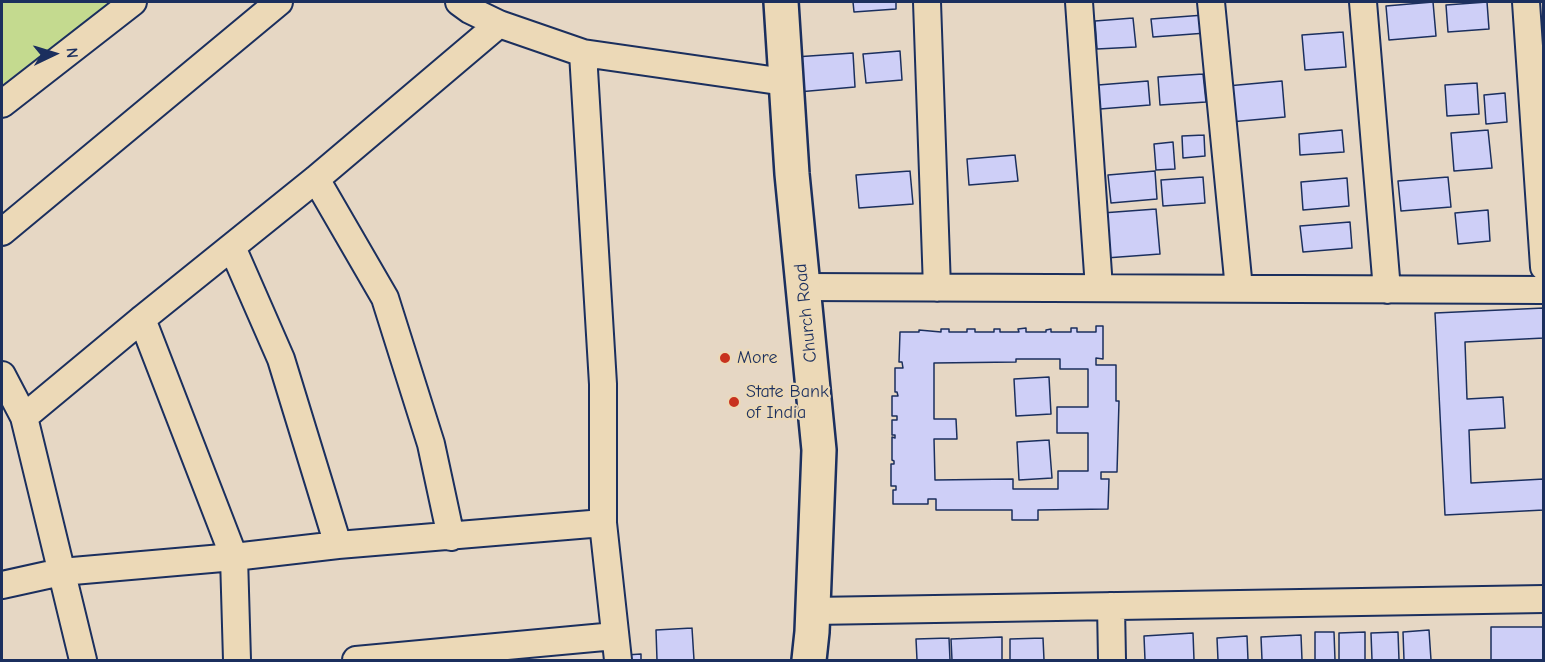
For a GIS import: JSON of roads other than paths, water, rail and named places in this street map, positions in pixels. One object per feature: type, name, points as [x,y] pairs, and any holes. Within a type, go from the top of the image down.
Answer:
[{"type":"main road","name":"Church Road","points":[[781,2],[785,82],[819,450],[809,660]]},
{"type":"street","points":[[2,104],[133,2]]},
{"type":"street","points":[[2,232],[279,2]]},
{"type":"street","points":[[459,2],[499,24],[583,53],[785,82]]},
{"type":"street","points":[[927,2],[937,288]]},
{"type":"street","points":[[1078,2],[1099,288]]},
{"type":"street","points":[[1211,2],[1239,289]]},
{"type":"street","points":[[1363,2],[1387,290]]},
{"type":"street","points":[[1526,2],[1544,267]]},
{"type":"street","points":[[24,417],[316,179],[499,24]]},
{"type":"street","points":[[356,660],[616,648],[603,523],[603,384],[583,53]]},
{"type":"street","points":[[316,179],[385,298],[431,444],[451,537]]},
{"type":"street","points":[[232,247],[280,359],[338,545]]},
{"type":"street","points":[[803,287],[1544,290]]},
{"type":"street","points":[[142,319],[234,557],[237,660]]},
{"type":"street","points":[[2,375],[24,417],[82,660]]},
{"type":"street","points":[[2,585],[61,572],[234,557],[338,545],[603,523]]},
{"type":"street","points":[[813,611],[1544,599]]},
{"type":"street","points":[[1111,606],[1112,660]]},
{"type":"place","name":"More","points":[[725,358]]},
{"type":"place","name":"State Bank of India","points":[[734,402]]}]
